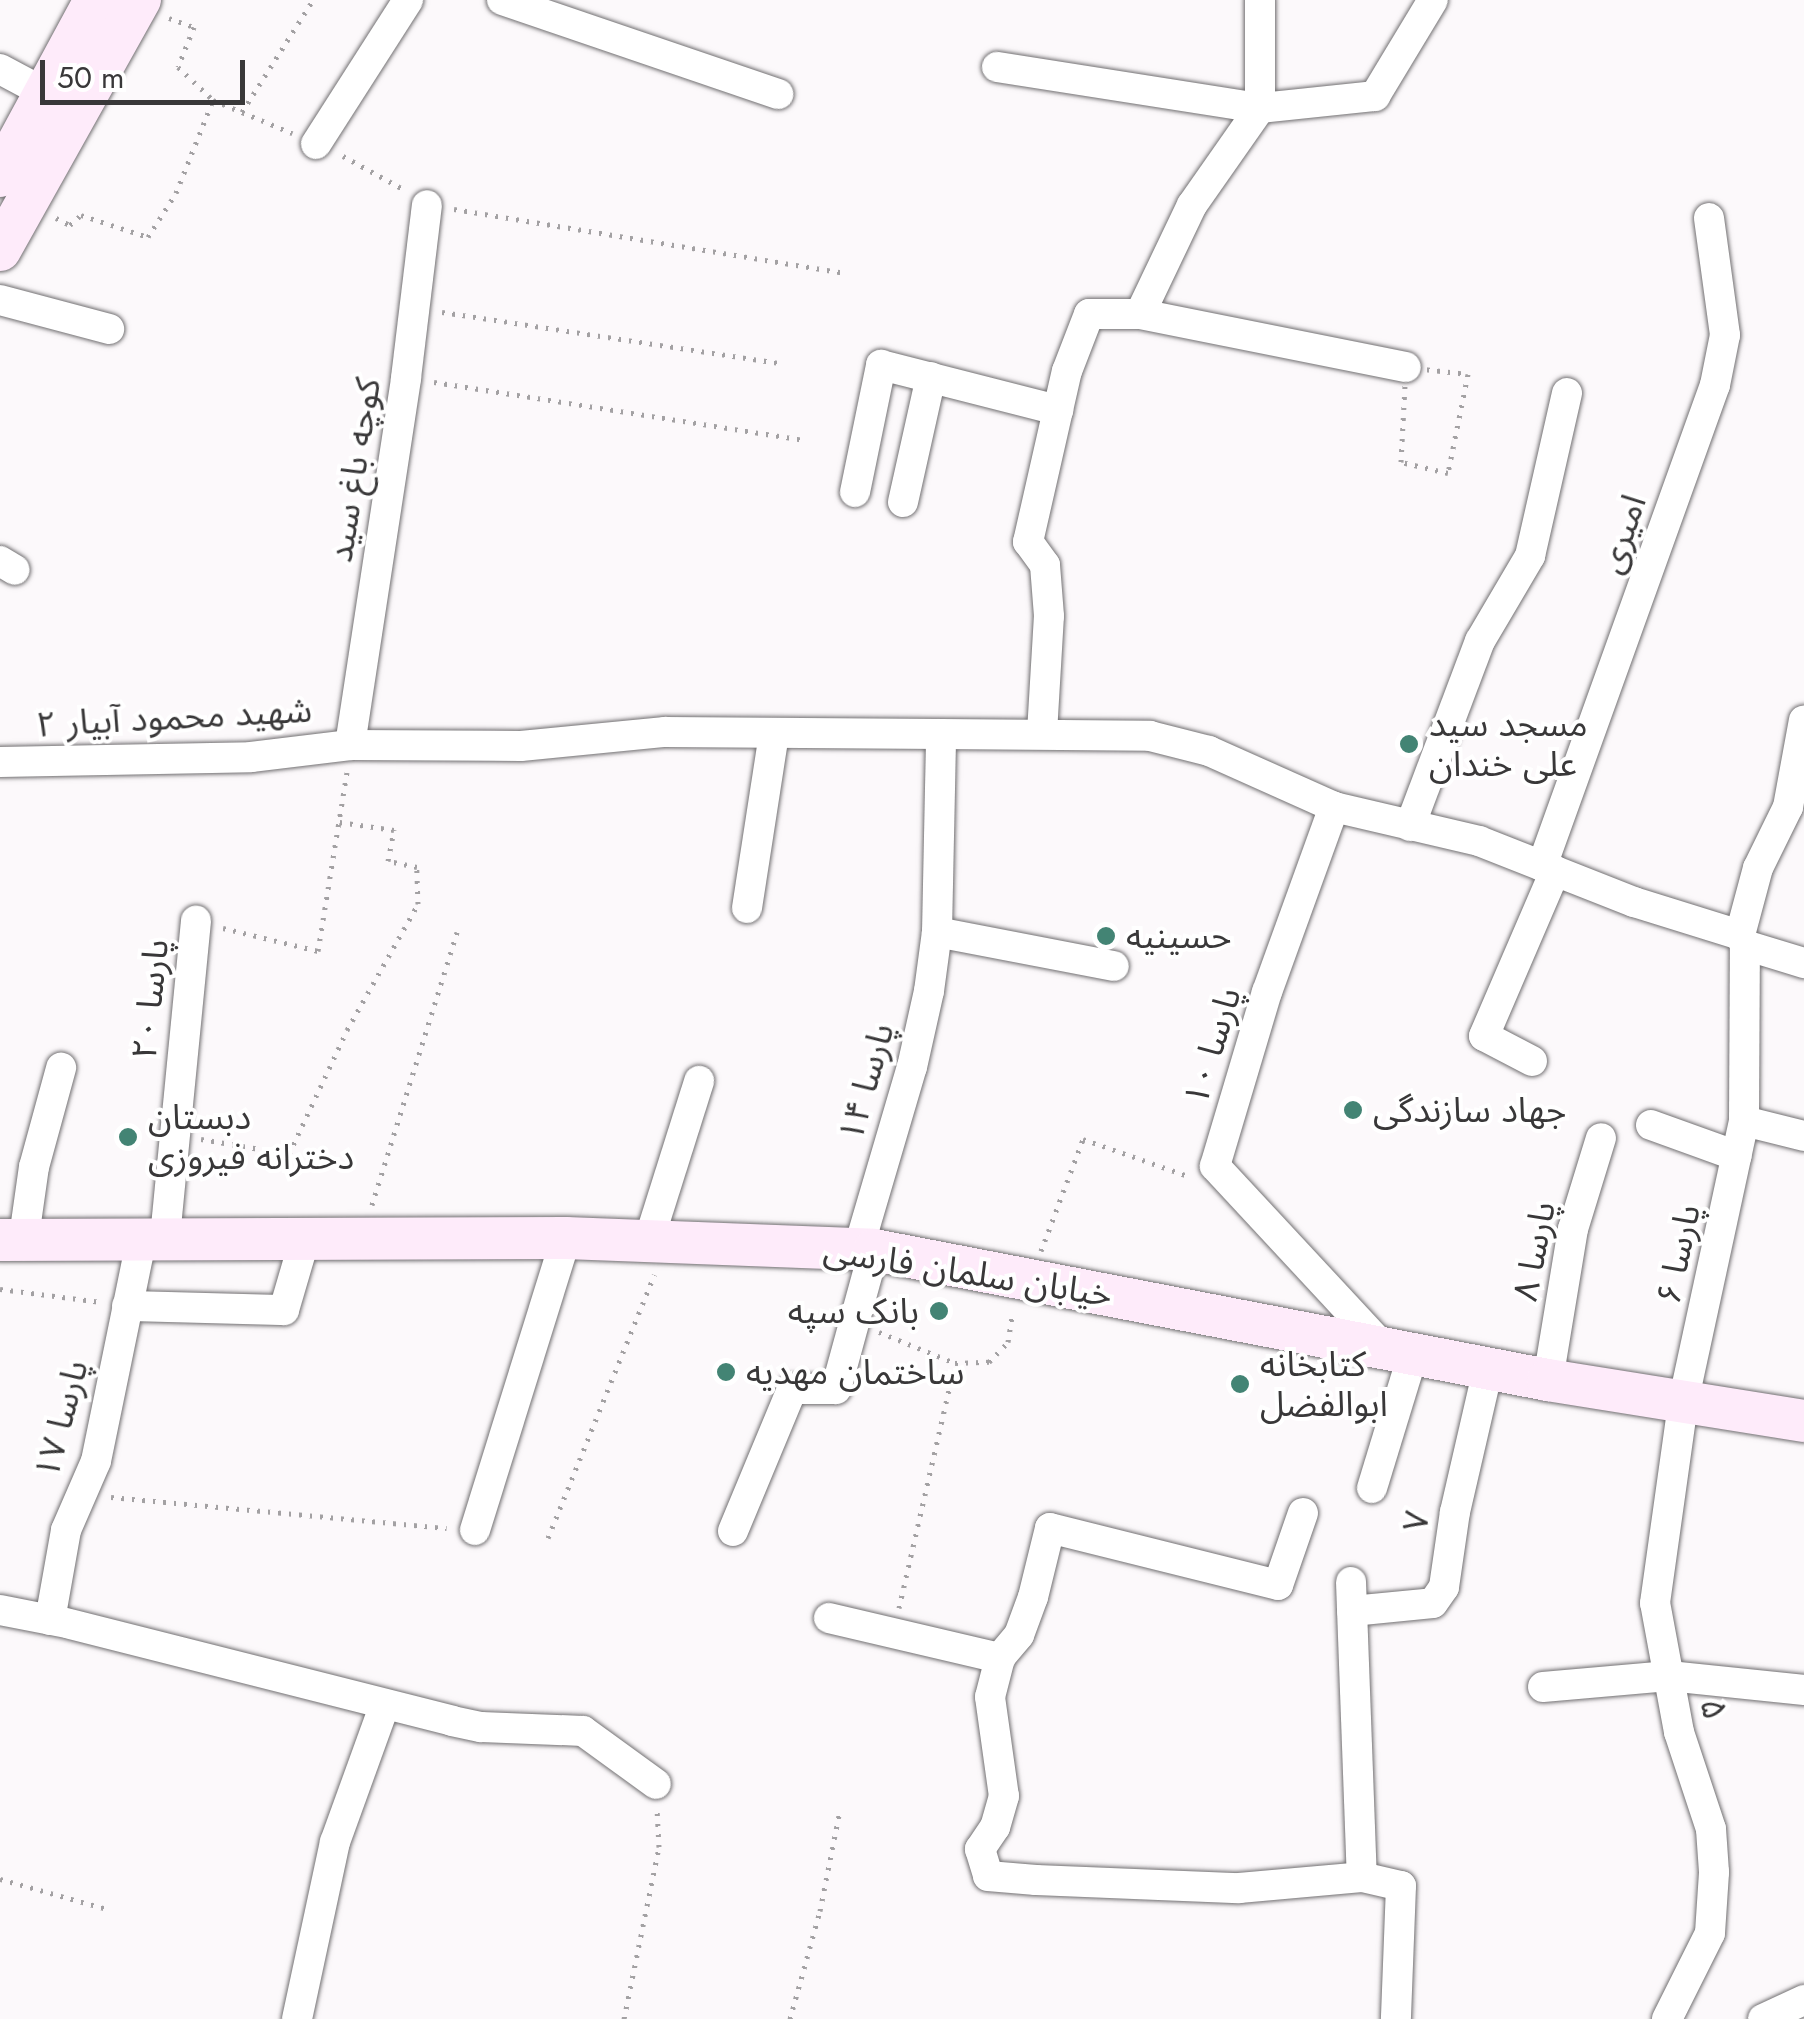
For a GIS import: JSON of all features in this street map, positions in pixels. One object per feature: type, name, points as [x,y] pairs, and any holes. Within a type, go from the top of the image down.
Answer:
[{"type":"main road","points":[[0,250],[13,190],[45,92],[95,0]]},
{"type":"main road","points":[[13,190],[138,3]]},
{"type":"main road","name":"خیابان سلمان فارسی","points":[[12,1238],[566,1238],[866,1250],[1026,1276],[1548,1380],[1804,1421]]},
{"type":"street","points":[[316,144],[408,0]]},
{"type":"street","points":[[502,0],[778,94]]},
{"type":"street","points":[[1140,314],[1192,205],[1260,108],[1260,0]]},
{"type":"street","points":[[997,66],[1260,108],[1375,96],[1433,0]]},
{"type":"street","points":[[0,69],[45,92]]},
{"type":"street","name":"کوچه باغ سید","points":[[350,746],[406,378],[428,204]]},
{"type":"street","name":"امیری","points":[[1532,1061],[1484,1036],[1549,868],[1715,385],[1725,335],[1710,218]]},
{"type":"street","points":[[0,300],[108,329]]},
{"type":"street","points":[[1042,733],[1049,616],[1045,565],[1028,542],[1058,410],[1090,314],[1140,314],[1406,368]]},
{"type":"street","points":[[854,492],[881,365],[1058,410]]},
{"type":"street","points":[[903,502],[931,377]]},
{"type":"street","points":[[1410,826],[1480,641],[1530,556],[1568,393]]},
{"type":"street","name":"پارسا ۶","points":[[1683,1402],[1744,1121],[1743,940],[1758,868],[1788,808],[1804,720]]},
{"type":"street","name":"شهید محمود آبیار ۲","points":[[0,762],[251,757],[350,746],[521,746],[664,732],[1150,736],[1210,751],[1334,807]]},
{"type":"street","points":[[747,908],[774,734]]},
{"type":"street","name":"پارسا ۱۴","points":[[733,1531],[792,1390],[836,1389],[851,1334],[866,1250],[912,1068],[937,932],[941,734]]},
{"type":"street","points":[[1334,807],[1479,842],[1804,963]]},
{"type":"street","name":"پارسا ۱۰","points":[[1334,807],[1268,992],[1215,1166],[1398,1351]]},
{"type":"street","name":"پارسا ۲۰","points":[[154,1237],[174,1137],[196,922]]},
{"type":"street","points":[[937,932],[1114,966]]},
{"type":"street","points":[[12,1238],[61,1068]]},
{"type":"street","points":[[658,1240],[699,1081]]},
{"type":"street","points":[[1744,1121],[1804,1136]]},
{"type":"street","points":[[1651,1124],[1737,1156]]},
{"type":"street","name":"پارسا ۸","points":[[1548,1380],[1574,1230],[1601,1138]]},
{"type":"street","points":[[127,1306],[284,1310],[306,1236]]},
{"type":"street","name":"پارسا ۱۷","points":[[71,1624],[66,1530],[96,1461],[127,1306],[154,1237]]},
{"type":"street","points":[[475,1530],[566,1238]]},
{"type":"street","points":[[1372,1488],[1398,1351]]},
{"type":"street","name":"۷","points":[[1362,1877],[1352,1597],[1432,1603],[1444,1588],[1455,1512],[1488,1369]]},
{"type":"street","name":"۵","points":[[1667,2019],[1710,1934],[1714,1872],[1712,1829],[1678,1732],[1656,1603],[1683,1402]]},
{"type":"street","points":[[1303,1512],[1278,1585],[1050,1528],[1019,1635],[1000,1658],[990,1697],[1004,1796],[995,1826],[980,1848],[988,1876],[1239,1888],[1362,1877],[1401,1886],[1396,2019]]},
{"type":"street","points":[[0,1610],[71,1624],[384,1706],[482,1727],[583,1730],[656,1784]]},
{"type":"street","points":[[829,1618],[1000,1658]]},
{"type":"street","points":[[1543,1688],[1669,1676],[1804,1690]]},
{"type":"street","points":[[297,2019],[336,1842],[384,1706]]},
{"type":"street","points":[[1763,2019],[1804,2000]]},
{"type":"path","points":[[242,112],[313,0]]},
{"type":"path","points":[[138,3],[194,27],[178,67],[213,100],[378,172],[428,204],[844,272]]},
{"type":"path","points":[[13,190],[70,225],[80,215],[148,237],[176,193],[213,100]]},
{"type":"path","points":[[415,308],[780,363]]},
{"type":"path","points":[[1406,368],[1468,374],[1448,473],[1401,462],[1406,368]]},
{"type":"path","points":[[406,378],[803,440]]},
{"type":"path","name":"پارسا ۲۰","points":[[196,922],[318,951],[350,746]]},
{"type":"path","points":[[174,1137],[240,1143],[288,1154],[348,1030],[418,904],[416,867],[388,861],[394,830],[340,822]]},
{"type":"path","points":[[363,1236],[457,932]]},
{"type":"path","points":[[851,1334],[877,1331],[955,1363],[989,1362],[1008,1342],[1026,1276],[1084,1139],[1238,1193]]},
{"type":"path","points":[[548,1538],[658,1240]]},
{"type":"path","points":[[0,1288],[127,1306]]},
{"type":"path","points":[[892,1633],[955,1363]]},
{"type":"path","points":[[96,1461],[112,1500],[475,1530]]},
{"type":"path","points":[[624,2019],[658,1848],[656,1784]]},
{"type":"path","points":[[790,2019],[820,1911],[839,1815]]},
{"type":"path","points":[[0,1879],[104,1908]]},
{"type":"place","name":"مسجد سید علی خندان","points":[[1409,744]]},
{"type":"place","name":"حسینیه","points":[[1106,936]]},
{"type":"place","name":"جهاد سازندگی","points":[[1353,1110]]},
{"type":"place","name":"دبستان دخترانه فیروزی","points":[[128,1137]]},
{"type":"place","name":"بانک سپه","points":[[939,1311]]},
{"type":"place","name":"ساختمان مهدیه","points":[[726,1372]]},
{"type":"place","name":"کتابخانه ابوالفضل","points":[[1240,1384]]}]
